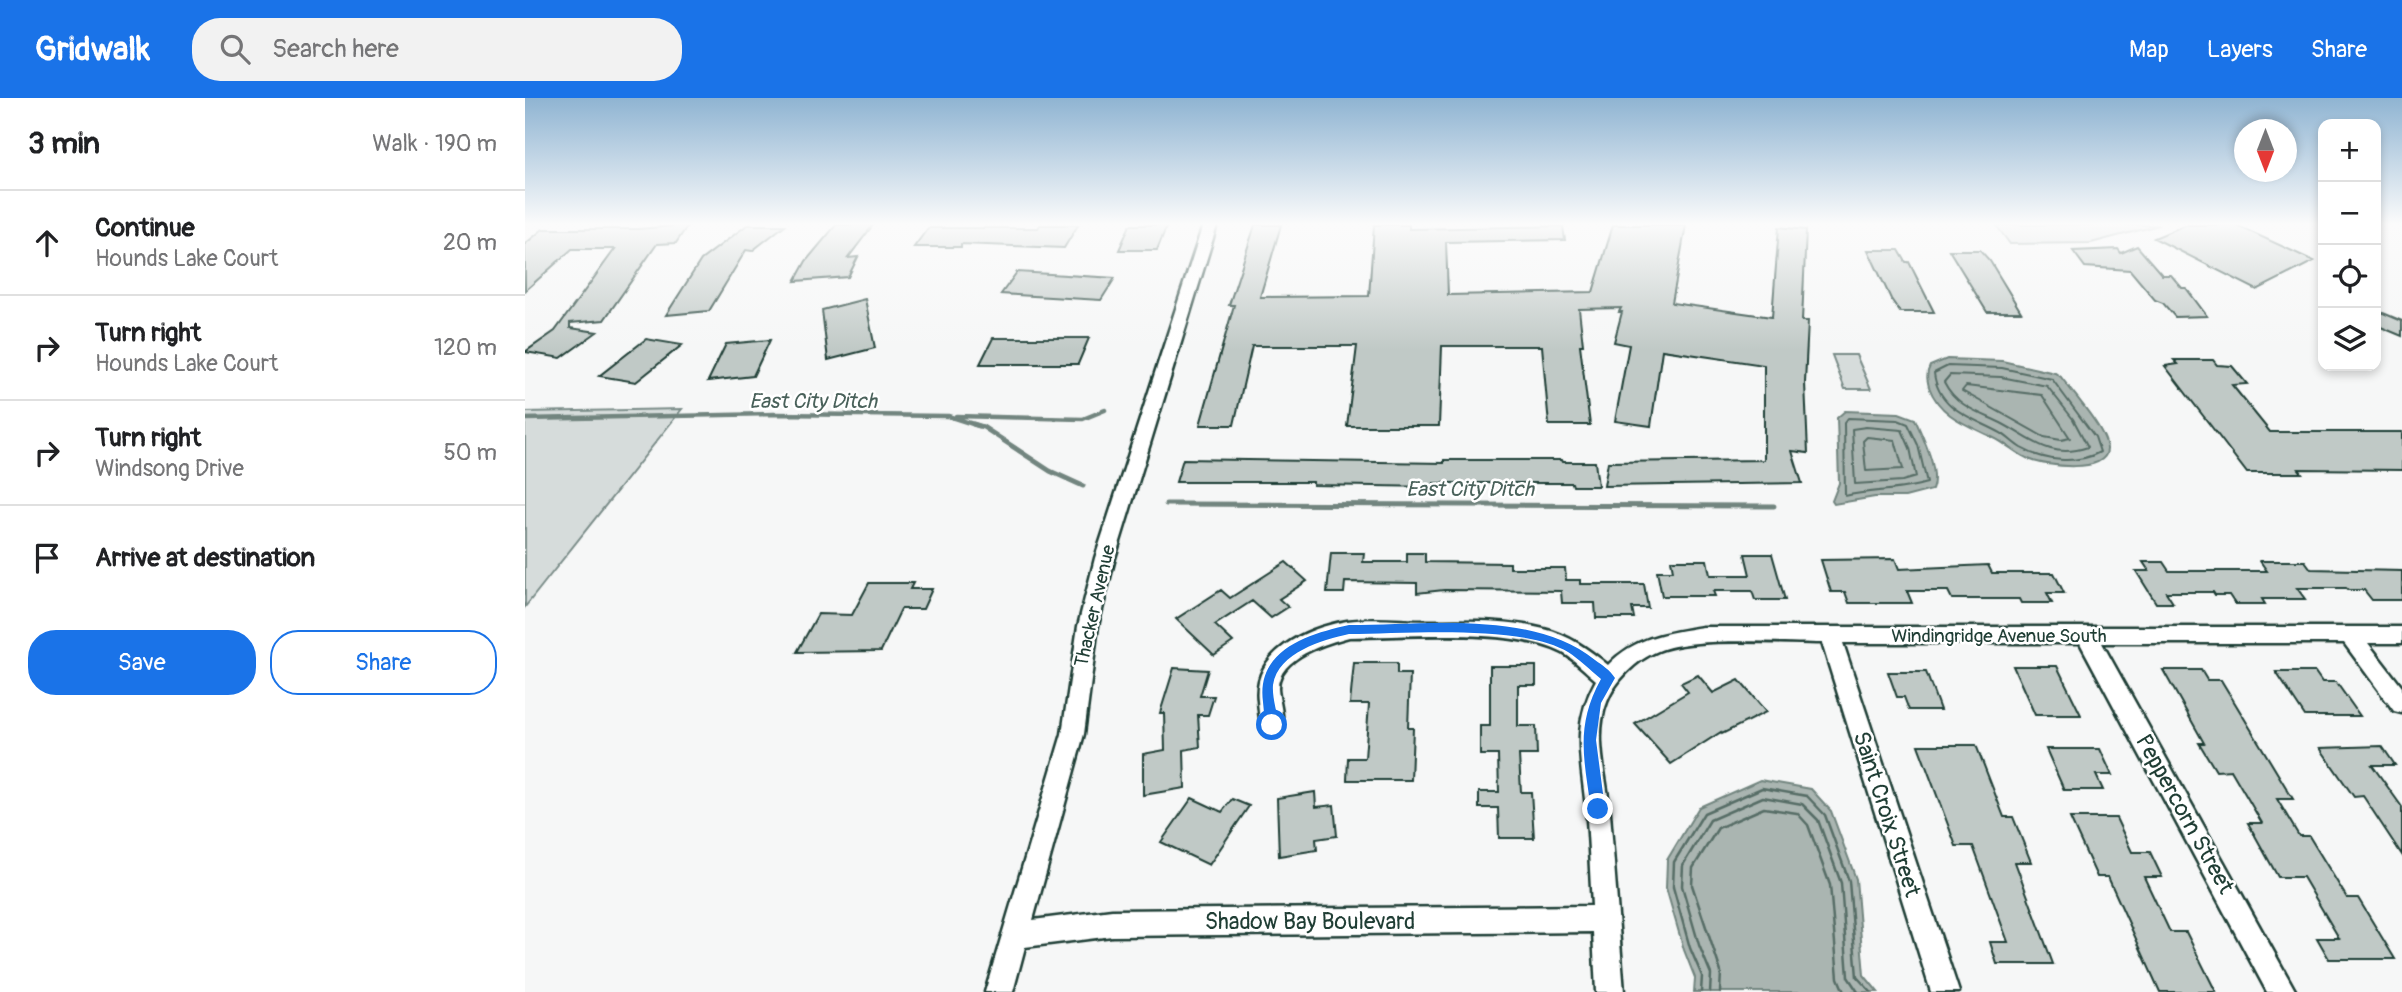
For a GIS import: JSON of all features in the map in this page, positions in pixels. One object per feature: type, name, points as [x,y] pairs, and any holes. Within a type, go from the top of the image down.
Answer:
[{"type":"street","name":"Thacker Avenue","points":[[999,992],[1073,734],[1088,626],[1105,558],[1197,267]]},
{"type":"street","points":[[1272,725],[1267,685],[1277,664],[1303,645],[1322,636],[1349,629],[1504,629],[1545,637],[1572,648],[1609,678],[1595,703],[1589,740],[1611,992]]},
{"type":"street","name":"Windingridge Avenue South","points":[[1609,678],[1628,658],[1654,643],[1703,635],[2402,635]]},
{"type":"street","points":[[2350,635],[2402,704]]},
{"type":"street","name":"Peppercorn Street","points":[[2087,636],[2282,992]]},
{"type":"street","name":"Saint Croix Street","points":[[1830,637],[1945,992]]},
{"type":"street","name":"Shadow Bay Boulevard","points":[[1015,934],[1112,923],[1606,919]]},
{"type":"shaded area","points":[[1832,355],[1856,355],[1871,389],[1845,389]]},
{"type":"shaded area","points":[[682,409],[544,583],[525,607],[525,412]]},
{"type":"water","points":[[1947,359],[2002,361],[2055,373],[2061,377],[2101,432],[2107,449],[2105,457],[2098,462],[2075,466],[2038,462],[1956,419],[1940,406],[1928,381],[1930,366]]},
{"type":"water","points":[[1845,411],[1899,413],[1915,419],[1932,464],[1932,490],[1905,497],[1875,497],[1834,504],[1832,501],[1839,483],[1837,418]]},
{"type":"water","points":[[1760,780],[1811,789],[1831,811],[1856,879],[1864,975],[1878,992],[1694,992],[1695,978],[1666,888],[1667,860],[1699,807]]},
{"type":"building","points":[[525,267],[552,267],[525,291]]},
{"type":"building","points":[[602,267],[641,267],[604,320],[570,323],[570,328],[597,332],[561,358],[525,352],[555,331]]},
{"type":"building","points":[[697,267],[736,267],[709,311],[666,315]]},
{"type":"building","points":[[803,267],[853,267],[848,277],[795,281]]},
{"type":"building","points":[[1241,267],[1269,267],[1260,297],[1369,296],[1371,267],[1447,267],[1448,295],[1593,292],[1601,267],[1679,267],[1672,303],[1772,317],[1776,267],[1804,267],[1802,321],[1808,321],[1805,383],[1808,453],[1792,451],[1802,483],[1604,486],[1608,462],[1764,460],[1764,365],[1662,350],[1651,426],[1615,421],[1629,345],[1614,342],[1621,308],[1579,309],[1583,345],[1580,345],[1590,425],[1549,425],[1542,346],[1442,346],[1439,426],[1347,426],[1357,346],[1252,346],[1234,425],[1200,425],[1234,305],[1229,305]]},
{"type":"building","points":[[1876,267],[1911,267],[1934,312],[1900,312]]},
{"type":"building","points":[[1959,267],[1993,267],[2021,312],[1987,312]]},
{"type":"building","points":[[2085,267],[2155,267],[2162,275],[2171,275],[2182,288],[2186,288],[2207,316],[2175,317],[2163,303],[2155,300],[2130,270]]},
{"type":"building","points":[[2211,267],[2303,267],[2257,290]]},
{"type":"building","points":[[1017,272],[1115,278],[1101,300],[1001,294]]},
{"type":"building","points":[[865,299],[875,348],[828,360],[822,310]]},
{"type":"building","points":[[2381,312],[2402,321],[2402,336],[2381,327]]},
{"type":"building","points":[[993,338],[1089,338],[1078,364],[980,364]]},
{"type":"building","points":[[646,339],[682,345],[636,382],[599,376]]},
{"type":"building","points":[[770,340],[753,376],[708,381],[726,344]]},
{"type":"building","points":[[2174,360],[2213,360],[2217,365],[2232,366],[2247,384],[2232,385],[2270,432],[2402,432],[2402,470],[2299,469],[2302,473],[2247,473],[2165,366],[2178,364]]},
{"type":"building","points":[[1183,459],[1595,462],[1598,486],[1573,486],[1572,483],[1434,483],[1434,487],[1313,485],[1313,482],[1176,482]]},
{"type":"building","points":[[1331,553],[1364,553],[1363,562],[1407,562],[1407,553],[1425,553],[1425,562],[1510,563],[1510,568],[1565,568],[1566,580],[1580,580],[1580,584],[1644,584],[1648,608],[1632,608],[1634,618],[1596,618],[1595,603],[1562,603],[1561,591],[1444,590],[1417,593],[1417,583],[1345,582],[1344,593],[1327,593]]},
{"type":"building","points":[[1745,554],[1772,554],[1785,600],[1755,600],[1752,591],[1713,591],[1715,596],[1662,596],[1657,571],[1673,571],[1671,560],[1707,560],[1710,575],[1750,575]]},
{"type":"building","points":[[1895,559],[1899,569],[1988,565],[1992,573],[2054,573],[2064,593],[2047,593],[2052,603],[2021,603],[2019,599],[1952,599],[1948,591],[1907,591],[1912,603],[1849,603],[1845,592],[1831,592],[1821,560]]},
{"type":"building","points":[[2260,561],[2305,561],[2311,569],[2402,571],[2402,600],[2372,600],[2364,590],[2297,588],[2305,599],[2262,599],[2265,604],[2235,604],[2229,595],[2215,595],[2213,592],[2166,592],[2173,603],[2156,603],[2136,571],[2149,571],[2143,562],[2163,562],[2169,571],[2267,571]]},
{"type":"building","points":[[1286,562],[1307,581],[1279,599],[1288,607],[1271,618],[1252,601],[1215,625],[1233,642],[1214,655],[1176,619],[1221,590],[1230,598]]},
{"type":"building","points":[[869,583],[913,583],[910,589],[932,589],[923,609],[901,609],[881,651],[797,652],[818,614],[852,615]]},
{"type":"building","points":[[1354,663],[1397,663],[1397,674],[1410,674],[1408,728],[1413,728],[1411,780],[1347,780],[1348,758],[1365,758],[1369,704],[1350,704]]},
{"type":"building","points":[[1490,666],[1536,666],[1536,685],[1518,685],[1518,726],[1536,726],[1537,755],[1519,755],[1521,792],[1531,792],[1534,838],[1499,838],[1498,808],[1479,808],[1479,792],[1499,792],[1498,755],[1480,755],[1480,726],[1490,726]]},
{"type":"building","points":[[2013,666],[2057,666],[2081,715],[2035,715]]},
{"type":"building","points":[[1174,668],[1208,670],[1200,696],[1214,696],[1208,715],[1198,715],[1200,747],[1184,750],[1185,788],[1143,795],[1143,754],[1165,750],[1164,713],[1160,713]]},
{"type":"building","points":[[2163,670],[2201,670],[2207,680],[2221,680],[2293,799],[2277,799],[2299,836],[2309,836],[2347,898],[2358,898],[2395,959],[2329,959],[2317,938],[2339,938],[2303,877],[2278,877],[2248,823],[2262,823],[2231,770],[2216,771],[2199,743],[2204,743]]},
{"type":"building","points":[[1888,672],[1926,672],[1940,710],[1909,710],[1904,697],[1897,697]]},
{"type":"building","points":[[2276,672],[2315,672],[2322,682],[2336,682],[2360,716],[2305,716]]},
{"type":"building","points":[[1698,675],[1713,693],[1739,680],[1766,712],[1722,734],[1721,732],[1671,764],[1635,724],[1688,692],[1681,683]]},
{"type":"building","points":[[1918,745],[1976,745],[2004,817],[2013,817],[2031,862],[2015,862],[2053,964],[1997,964],[1990,942],[2008,942],[1973,846],[1956,846]]},
{"type":"building","points":[[2382,746],[2395,765],[2372,765],[2402,807],[2402,855],[2363,796],[2354,797],[2320,748]]},
{"type":"building","points":[[2046,749],[2100,749],[2112,775],[2096,775],[2103,790],[2064,790]]},
{"type":"building","points":[[1315,792],[1316,807],[1334,805],[1337,836],[1316,839],[1317,850],[1279,856],[1277,798]]},
{"type":"building","points":[[1192,798],[1222,812],[1232,799],[1249,806],[1209,865],[1161,842]]},
{"type":"building","points":[[2070,818],[2116,818],[2132,852],[2150,852],[2162,877],[2144,877],[2170,932],[2186,932],[2216,992],[2160,992],[2108,877],[2097,877]]},
{"type":"waterway","points":[[956,416],[1083,419],[1105,410]]},
{"type":"waterway","name":"East City Ditch","points":[[525,419],[775,414],[948,416],[979,426]]},
{"type":"waterway","name":"East City Ditch","points":[[973,424],[983,427],[1050,471],[1083,486]]},
{"type":"waterway","name":"East City Ditch","points":[[1166,504],[1774,506]]},
{"type":"route","points":[[1272,725],[1267,685],[1277,664],[1293,649],[1322,636],[1349,629],[1504,629],[1545,637],[1572,648],[1609,678],[1595,703],[1589,740],[1598,809]]}]
